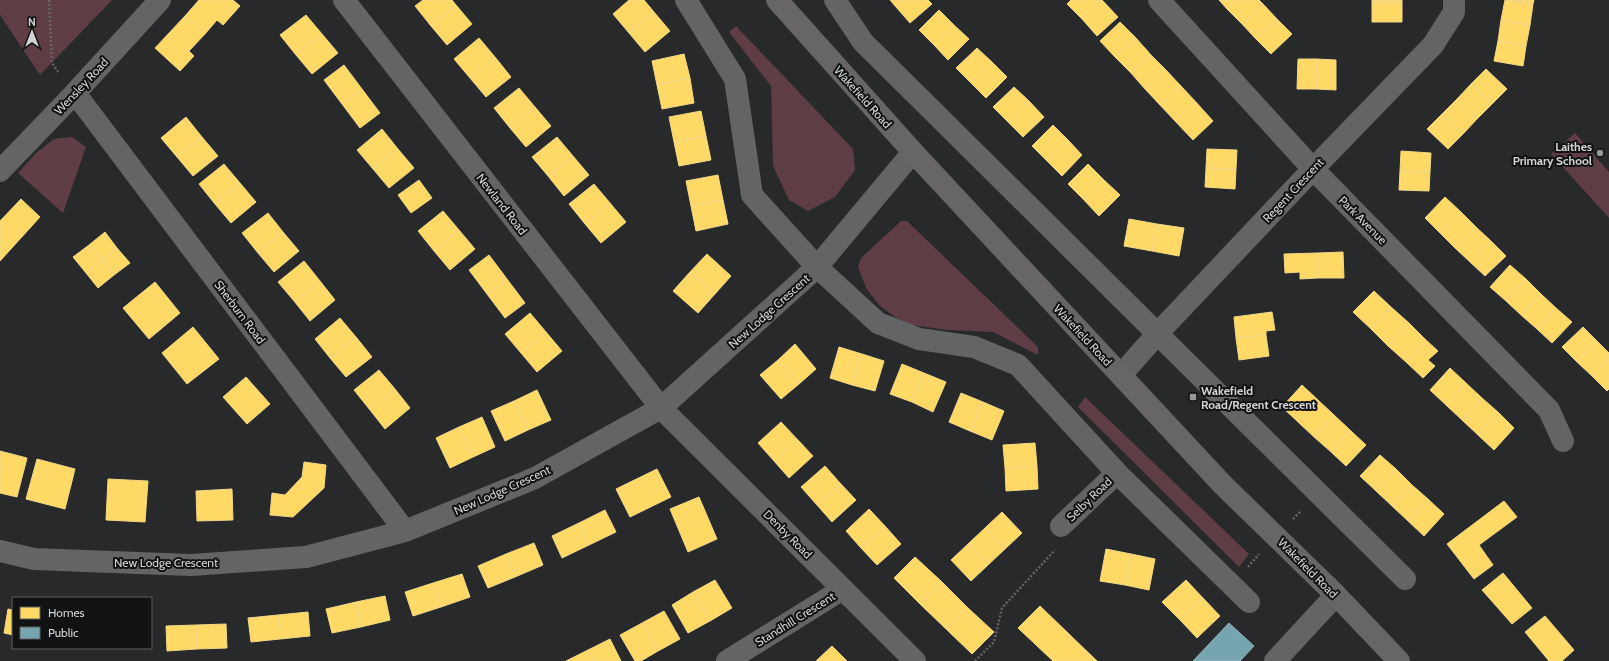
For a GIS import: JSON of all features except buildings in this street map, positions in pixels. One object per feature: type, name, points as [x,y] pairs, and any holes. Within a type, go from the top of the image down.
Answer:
[{"type":"main road","name":"Wakefield Road","points":[[777,0],[912,152],[1223,486],[1336,595],[1399,661]]},
{"type":"street","name":"Wensley Road","points":[[0,171],[76,93],[160,0]]},
{"type":"street","name":"Newland Road","points":[[344,0],[661,408]]},
{"type":"street","points":[[686,0],[736,79],[752,195],[817,268],[878,323],[919,339],[974,347],[1018,365],[1116,473],[1249,602]]},
{"type":"street","points":[[835,0],[863,42],[1158,333],[1404,579]]},
{"type":"street","name":"Park Avenue","points":[[1159,0],[1313,169],[1549,410],[1563,441]]},
{"type":"street","name":"Regent Crescent","points":[[1121,375],[1158,333],[1313,169],[1433,45],[1454,12],[1454,0]]},
{"type":"street","name":"Sherburn Road","points":[[76,93],[406,531]]},
{"type":"street","name":"New Lodge Crescent","points":[[0,551],[34,559],[191,564],[306,557],[406,531],[536,478],[661,408],[817,268],[912,152]]},
{"type":"street","name":"Denby Road","points":[[661,408],[915,661]]},
{"type":"street","name":"Selby Road","points":[[1061,526],[1116,473]]},
{"type":"street","name":"Standhill Crescent","points":[[726,661],[843,589]]},
{"type":"street","points":[[1275,661],[1336,595]]},
{"type":"path","points":[[49,0],[52,63],[76,93]]},
{"type":"path","points":[[975,661],[994,642],[1002,608],[1055,551],[1061,526]]},
{"type":"shaded area","points":[[0,0],[112,0],[40,75],[0,15]]},
{"type":"shaded area","points":[[736,26],[853,149],[855,170],[835,197],[808,211],[789,200],[773,166],[771,86],[729,32]]},
{"type":"shaded area","points":[[1575,133],[1609,172],[1609,218],[1551,154]]},
{"type":"shaded area","points":[[72,137],[86,147],[63,213],[18,173],[36,153],[54,139]]},
{"type":"shaded area","points":[[901,221],[907,221],[1038,347],[1038,355],[993,332],[948,330],[904,324],[879,305],[866,288],[858,267],[861,258]]},
{"type":"shaded area","points":[[1085,397],[1249,554],[1239,567],[1078,407]]},
{"type":"place","name":"Laithes Primary School","points":[[1600,153]]},
{"type":"place","name":"Wakefield Road/Regent Crescent","points":[[1193,397]]}]
